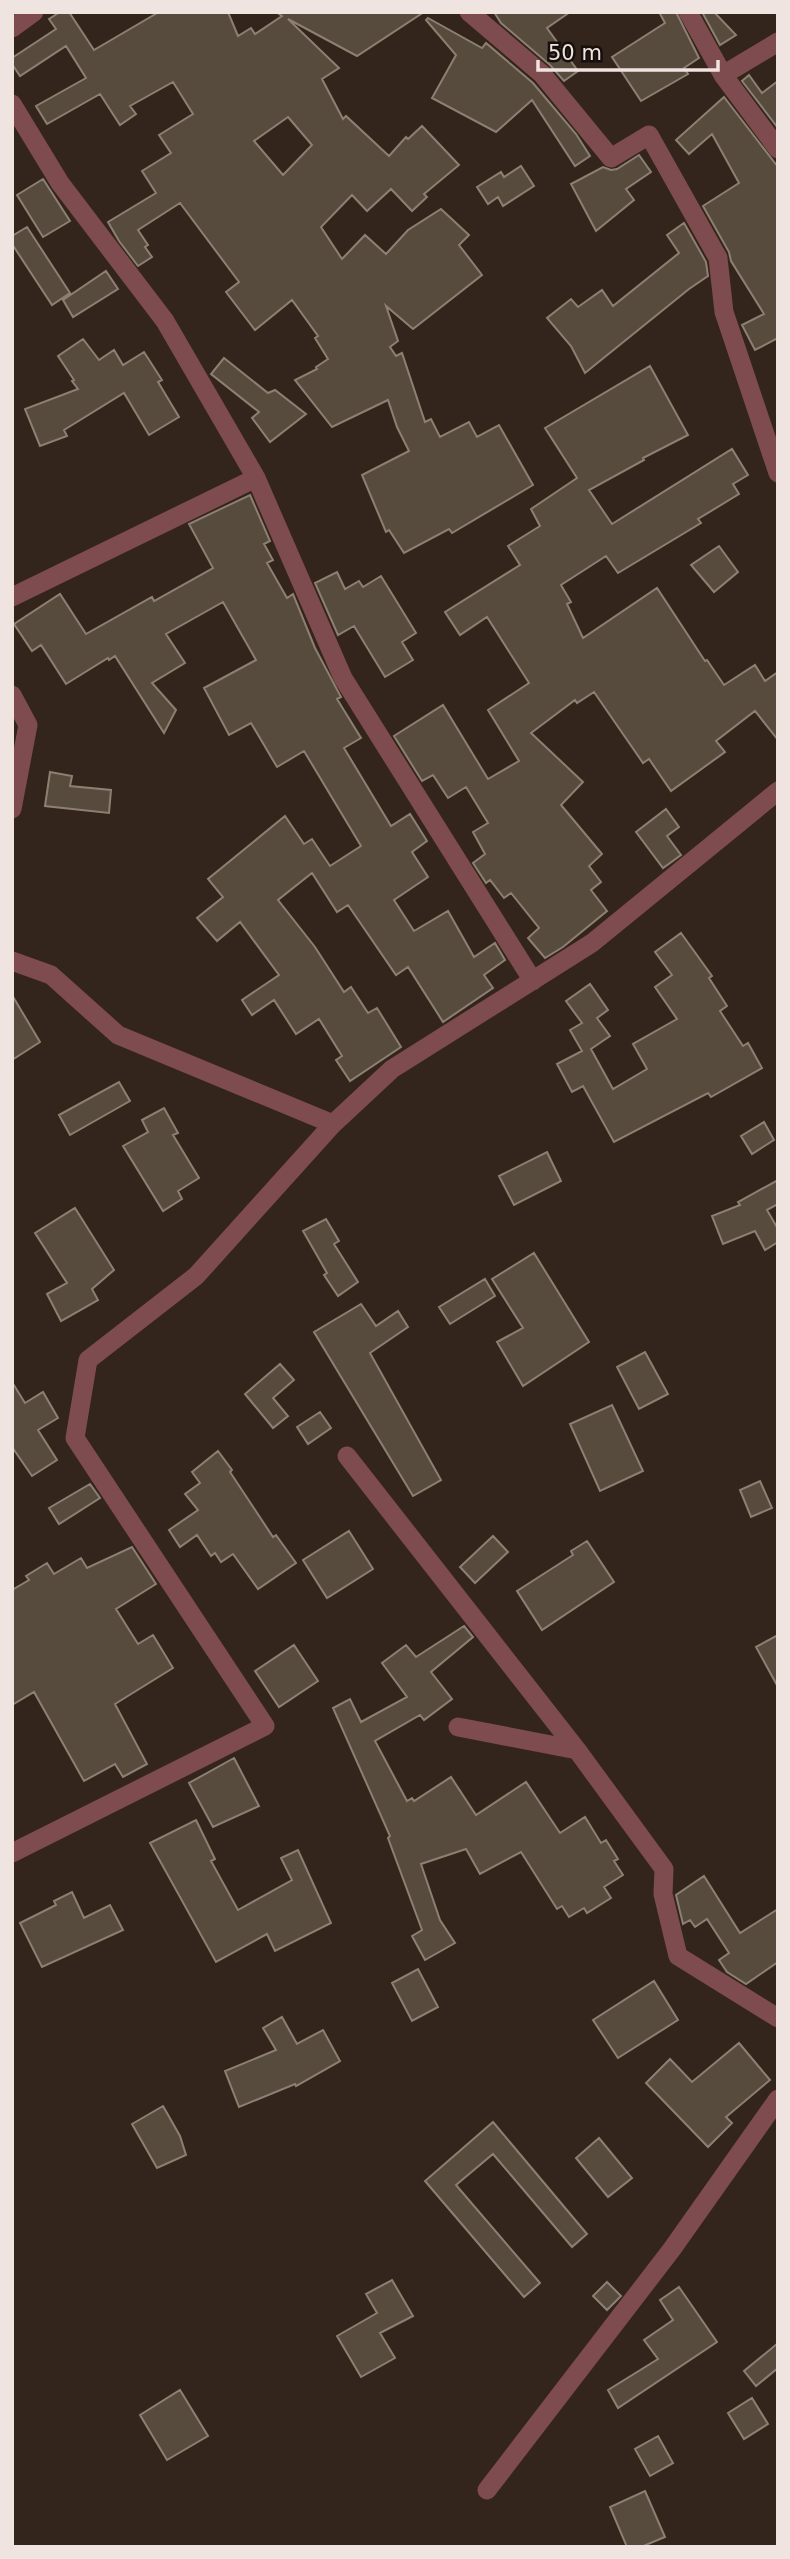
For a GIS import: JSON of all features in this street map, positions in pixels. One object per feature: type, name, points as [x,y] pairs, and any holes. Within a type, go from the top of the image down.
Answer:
[{"type":"street","points":[[12,28],[34,12]]},
{"type":"street","points":[[469,12],[542,74],[611,158],[649,135],[718,258],[724,312],[778,473]]},
{"type":"street","points":[[688,12],[723,75],[778,149]]},
{"type":"street","points":[[723,75],[778,41]]},
{"type":"street","points":[[12,104],[61,183],[164,321],[256,478],[343,678],[533,981]]},
{"type":"street","points":[[12,597],[256,478]]},
{"type":"street","points":[[12,695],[28,725],[12,809]]},
{"type":"street","points":[[12,1853],[265,1726],[75,1437],[88,1360],[196,1276],[333,1124],[392,1069],[592,943],[778,791]]},
{"type":"street","points":[[12,961],[51,975],[118,1035],[333,1124]]},
{"type":"street","points":[[347,1456],[577,1750],[664,1869],[663,1894],[678,1956],[778,2018]]},
{"type":"street","points":[[458,1727],[577,1750]]},
{"type":"street","points":[[487,2490],[672,2249],[778,2099]]},
{"type":"building","points":[[60,12],[69,12],[94,50],[159,12],[228,12],[238,36],[251,28],[255,34],[282,16],[276,12],[424,12],[357,56],[288,19],[339,68],[322,79],[343,119],[346,116],[389,156],[406,137],[408,139],[422,126],[459,165],[424,194],[427,197],[412,211],[391,189],[367,211],[352,195],[321,227],[342,259],[365,235],[386,254],[408,230],[441,209],[469,235],[459,245],[482,275],[413,329],[386,306],[398,341],[390,347],[396,356],[402,353],[425,422],[431,419],[440,437],[469,422],[477,437],[499,425],[533,485],[452,533],[449,529],[404,553],[389,530],[386,532],[362,475],[409,451],[388,400],[332,427],[295,380],[317,369],[316,367],[328,359],[315,338],[318,336],[292,300],[255,330],[226,292],[239,282],[180,203],[138,230],[152,257],[138,266],[108,222],[156,193],[142,171],[171,153],[159,135],[193,114],[173,82],[130,106],[136,114],[120,125],[100,94],[47,124],[36,106],[86,78],[66,46],[20,76],[12,64],[12,58],[56,29],[49,19]],"holes":[[[288,117],[312,145],[283,175],[254,141]]]},
{"type":"building","points":[[494,12],[570,12],[547,28],[578,71],[564,81],[550,65],[501,23]]},
{"type":"building","points":[[659,12],[676,12],[699,58],[684,68],[688,74],[641,101],[612,57],[665,23]]},
{"type":"building","points":[[702,12],[714,12],[736,35],[720,45]]},
{"type":"building","points":[[428,18],[482,48],[486,43],[533,83],[576,134],[590,156],[575,166],[532,100],[496,132],[432,98],[456,55],[426,20]]},
{"type":"building","points":[[749,75],[762,93],[778,81],[778,128],[742,81]]},
{"type":"building","points":[[724,97],[778,167],[778,338],[755,350],[742,325],[764,314],[731,261],[729,252],[703,206],[739,183],[712,134],[689,154],[676,140]]},
{"type":"building","points":[[639,155],[651,172],[626,189],[634,200],[596,231],[571,184],[603,167],[617,169]]},
{"type":"building","points":[[521,166],[534,186],[503,206],[498,197],[488,204],[477,187],[501,172],[504,177]]},
{"type":"building","points":[[43,179],[70,221],[43,237],[17,195]]},
{"type":"building","points":[[684,223],[706,262],[708,276],[585,373],[571,346],[547,318],[571,299],[578,307],[602,290],[613,306],[679,253],[667,235]]},
{"type":"building","points":[[27,227],[70,293],[52,305],[12,244],[12,236]]},
{"type":"building","points":[[106,271],[118,289],[73,317],[63,300]]},
{"type":"building","points":[[83,339],[99,360],[114,350],[123,365],[144,352],[162,380],[158,382],[179,417],[149,435],[124,393],[64,430],[67,436],[40,446],[25,409],[78,389],[58,356]]},
{"type":"building","points":[[224,358],[268,393],[275,390],[306,414],[270,442],[252,418],[259,412],[211,374]]},
{"type":"building","points":[[650,366],[688,435],[589,490],[612,524],[732,449],[748,475],[733,484],[739,494],[698,519],[701,523],[618,573],[606,556],[561,585],[571,602],[567,604],[583,638],[657,588],[724,685],[755,665],[765,681],[778,672],[778,740],[755,711],[716,741],[725,752],[671,791],[649,759],[643,763],[594,692],[577,703],[575,700],[531,733],[583,782],[561,805],[602,854],[589,866],[601,882],[591,890],[607,911],[563,947],[545,958],[528,938],[539,928],[511,893],[504,898],[490,880],[486,883],[473,863],[485,854],[473,832],[488,823],[466,787],[448,798],[433,775],[422,781],[394,736],[443,705],[488,779],[519,761],[488,710],[529,683],[487,617],[460,635],[445,612],[520,565],[508,546],[540,526],[531,509],[577,478],[545,428]]},
{"type":"building","points":[[250,495],[270,541],[264,544],[273,560],[267,563],[287,598],[293,594],[315,648],[341,697],[337,699],[361,738],[344,748],[391,826],[410,814],[427,841],[412,852],[428,877],[394,900],[414,931],[448,911],[474,957],[495,943],[505,960],[484,975],[493,988],[443,1022],[408,967],[396,975],[348,905],[337,912],[312,873],[278,900],[315,947],[344,992],[351,987],[368,1013],[377,1008],[401,1047],[350,1081],[336,1060],[342,1056],[319,1019],[296,1034],[274,1000],[252,1015],[242,1000],[279,975],[240,922],[217,941],[197,918],[223,897],[208,879],[285,816],[304,844],[312,839],[330,866],[361,846],[304,751],[277,767],[251,723],[229,735],[204,688],[256,660],[223,602],[166,634],[185,663],[152,683],[176,710],[164,733],[115,656],[66,684],[41,645],[32,651],[14,624],[60,594],[86,634],[152,597],[154,601],[213,568],[189,524]]},
{"type":"building","points":[[719,546],[738,572],[714,592],[691,565]]},
{"type":"building","points":[[337,572],[345,589],[359,581],[363,587],[381,576],[416,633],[402,642],[413,660],[385,677],[354,626],[338,635],[315,583]]},
{"type":"building","points":[[50,772],[72,776],[70,786],[111,790],[109,813],[45,806]]},
{"type":"building","points":[[666,809],[679,827],[667,836],[681,855],[663,868],[636,832]]},
{"type":"building","points":[[681,933],[712,976],[709,978],[727,1006],[720,1011],[743,1046],[748,1043],[762,1068],[711,1097],[708,1093],[614,1142],[583,1086],[572,1092],[557,1064],[582,1051],[570,1030],[582,1023],[566,1001],[590,984],[608,1010],[597,1018],[610,1036],[591,1049],[613,1089],[647,1069],[633,1044],[677,1019],[655,987],[672,975],[655,952]]},
{"type":"building","points":[[12,995],[40,1042],[12,1060]]},
{"type":"building","points":[[119,1082],[130,1101],[70,1135],[59,1115]]},
{"type":"building","points":[[164,1108],[178,1133],[173,1135],[199,1178],[178,1191],[182,1199],[163,1211],[123,1146],[148,1132],[142,1120]]},
{"type":"building","points":[[764,1122],[774,1140],[752,1154],[741,1136]]},
{"type":"building","points":[[547,1152],[561,1181],[514,1205],[499,1176]]},
{"type":"building","points":[[778,1180],[778,1204],[767,1210],[778,1229],[778,1242],[765,1250],[755,1231],[723,1244],[712,1216],[740,1205],[738,1202]]},
{"type":"building","points":[[75,1208],[114,1270],[92,1289],[98,1300],[61,1321],[47,1294],[67,1283],[35,1233]]},
{"type":"building","points":[[326,1219],[339,1241],[334,1244],[358,1282],[338,1296],[324,1275],[327,1273],[303,1231]]},
{"type":"building","points":[[534,1253],[589,1342],[523,1386],[497,1342],[523,1328],[492,1279]]},
{"type":"building","points":[[485,1279],[495,1296],[450,1324],[439,1307]]},
{"type":"building","points":[[361,1304],[376,1326],[398,1311],[408,1327],[370,1353],[441,1480],[413,1496],[314,1332]]},
{"type":"building","points":[[645,1352],[668,1394],[639,1409],[617,1367]]},
{"type":"building","points":[[280,1364],[294,1380],[273,1398],[288,1416],[273,1428],[245,1394]]},
{"type":"building","points":[[12,1382],[25,1403],[43,1392],[58,1418],[38,1430],[57,1460],[32,1476],[12,1447]]},
{"type":"building","points":[[612,1405],[643,1471],[600,1491],[570,1424]]},
{"type":"building","points":[[320,1412],[331,1428],[308,1444],[297,1427]]},
{"type":"building","points":[[218,1451],[273,1537],[276,1535],[296,1563],[258,1589],[233,1554],[221,1562],[215,1553],[211,1556],[197,1535],[180,1547],[169,1530],[198,1510],[185,1494],[200,1483],[192,1472]]},
{"type":"building","points":[[760,1481],[772,1508],[751,1517],[740,1490]]},
{"type":"building","points":[[90,1484],[100,1498],[59,1524],[49,1508]]},
{"type":"building","points":[[349,1531],[373,1569],[327,1598],[303,1560]]},
{"type":"building","points":[[493,1536],[508,1552],[475,1583],[460,1567]]},
{"type":"building","points":[[587,1541],[614,1582],[542,1630],[517,1591],[573,1555],[571,1551]]},
{"type":"building","points":[[132,1547],[156,1584],[116,1609],[138,1644],[153,1635],[173,1668],[115,1704],[147,1764],[123,1777],[115,1764],[84,1781],[34,1692],[12,1705],[12,1590],[29,1580],[26,1576],[47,1563],[54,1574],[81,1558],[87,1568]]},
{"type":"building","points":[[464,1626],[473,1637],[431,1672],[452,1699],[424,1720],[420,1715],[375,1741],[407,1801],[412,1798],[414,1801],[451,1777],[476,1815],[526,1782],[560,1833],[585,1817],[601,1843],[606,1840],[618,1859],[614,1861],[623,1875],[604,1887],[611,1898],[587,1913],[584,1908],[569,1917],[562,1906],[557,1909],[521,1852],[480,1874],[466,1849],[421,1864],[440,1920],[455,1943],[425,1960],[412,1936],[422,1930],[388,1838],[390,1836],[333,1708],[350,1699],[361,1722],[407,1697],[382,1663],[406,1645],[416,1657]]},
{"type":"building","points":[[778,1635],[778,1687],[756,1647]]},
{"type":"building","points":[[294,1645],[318,1681],[279,1707],[255,1671]]},
{"type":"building","points":[[234,1758],[259,1806],[213,1827],[189,1783]]},
{"type":"building","points":[[196,1820],[215,1859],[211,1861],[238,1910],[292,1880],[281,1858],[298,1850],[331,1923],[275,1951],[267,1934],[216,1962],[150,1843]]},
{"type":"building","points":[[704,1876],[740,1933],[778,1909],[778,1962],[746,1984],[727,1972],[719,1960],[729,1953],[707,1919],[695,1927],[690,1920],[683,1924],[676,1895]]},
{"type":"building","points":[[72,1892],[84,1918],[110,1905],[123,1930],[42,1967],[20,1923],[56,1905],[54,1901]]},
{"type":"building","points":[[418,1969],[438,2007],[412,2021],[392,1983]]},
{"type":"building","points":[[654,1981],[678,2020],[618,2058],[593,2020]]},
{"type":"building","points":[[282,2017],[297,2044],[323,2030],[340,2061],[296,2086],[295,2084],[239,2107],[225,2071],[276,2050],[263,2028]]},
{"type":"building","points":[[739,2043],[770,2080],[726,2117],[732,2123],[708,2147],[646,2083],[670,2059],[692,2082]]},
{"type":"building","points":[[163,2106],[180,2136],[186,2155],[157,2168],[132,2124]]},
{"type":"building","points":[[493,2122],[587,2234],[572,2247],[493,2154],[456,2185],[540,2283],[524,2297],[425,2181]]},
{"type":"building","points":[[599,2138],[632,2178],[608,2197],[576,2158]]},
{"type":"building","points":[[392,2280],[413,2316],[380,2333],[395,2358],[361,2377],[337,2336],[377,2313],[366,2294]]},
{"type":"building","points":[[607,2282],[621,2296],[607,2310],[593,2296]]},
{"type":"building","points":[[679,2287],[717,2342],[618,2408],[608,2390],[658,2359],[644,2340],[673,2320],[660,2300]]},
{"type":"building","points":[[778,2343],[778,2368],[756,2386],[744,2371]]},
{"type":"building","points":[[180,2390],[208,2436],[167,2460],[140,2415]]},
{"type":"building","points":[[752,2398],[768,2424],[744,2439],[728,2413]]},
{"type":"building","points":[[658,2436],[673,2463],[650,2476],[635,2449]]},
{"type":"building","points":[[645,2491],[665,2537],[641,2547],[627,2547],[610,2507]]}]
